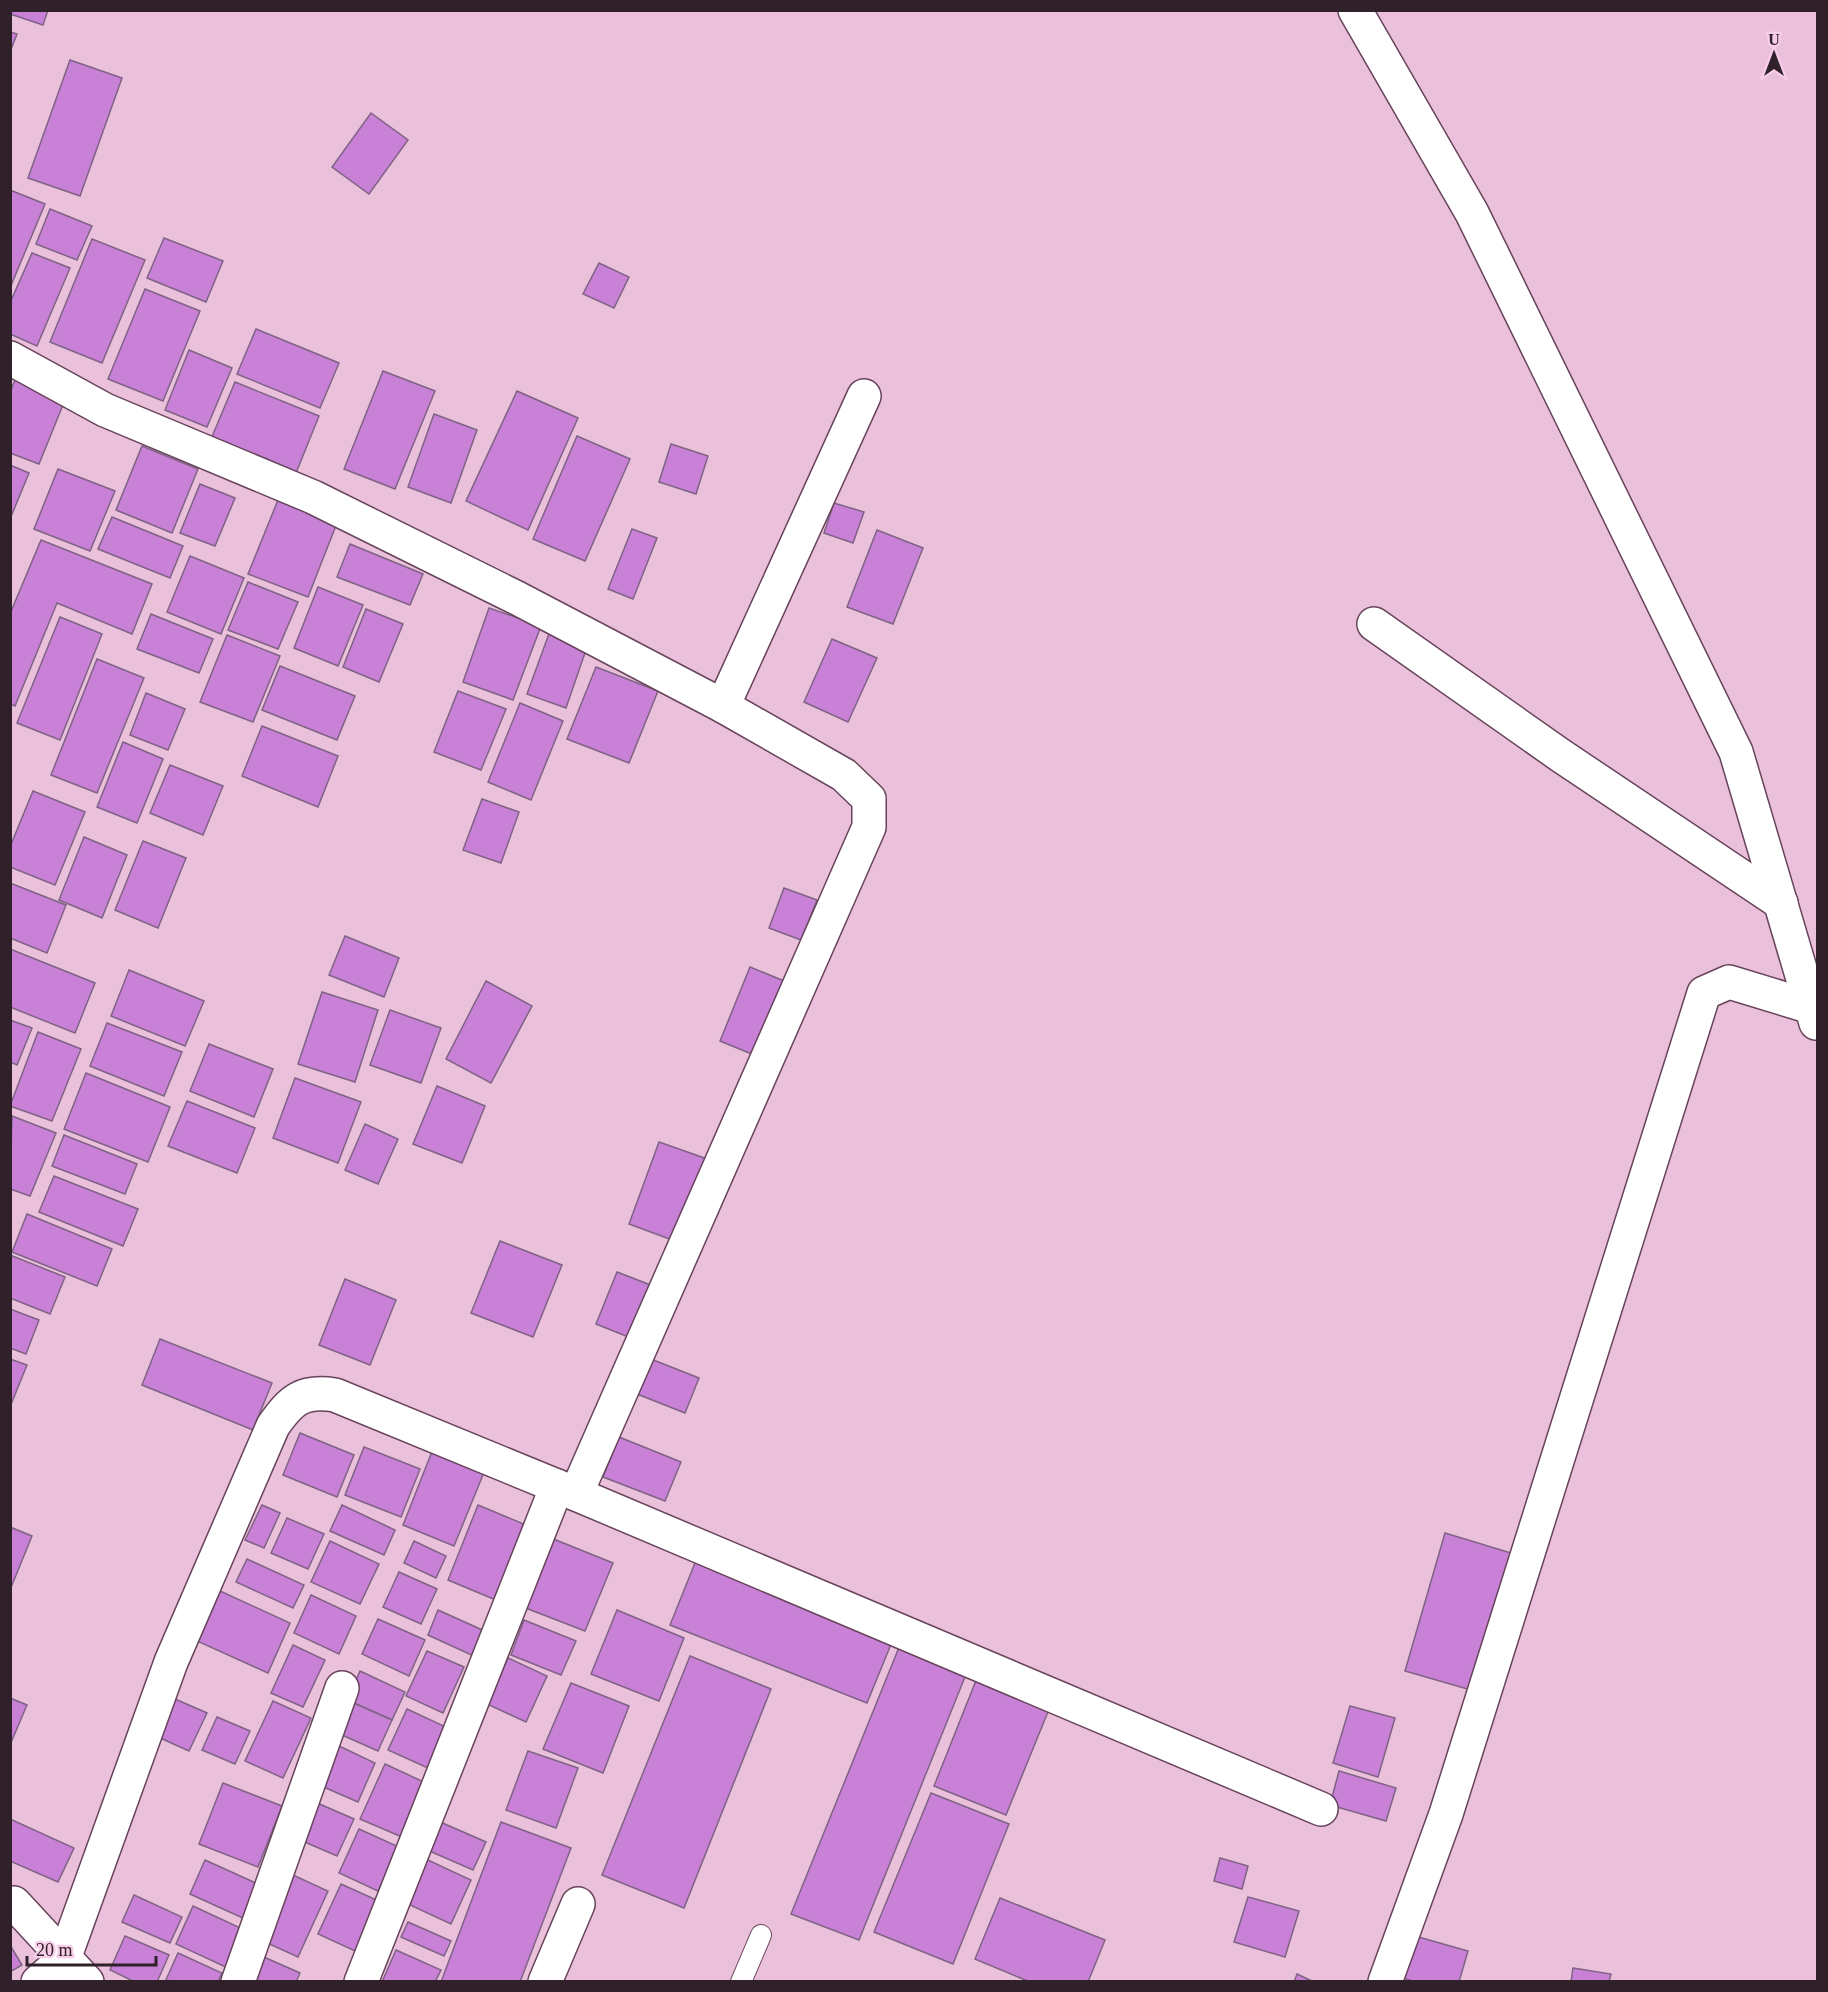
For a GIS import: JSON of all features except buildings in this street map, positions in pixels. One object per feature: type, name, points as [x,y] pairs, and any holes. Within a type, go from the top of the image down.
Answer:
[{"type":"street","points":[[1355,10],[1472,213],[1736,752],[1815,1017]]},
{"type":"street","points":[[10,358],[105,410],[313,497],[517,598],[723,706],[844,775],[869,799],[869,827],[567,1490],[361,1982]]},
{"type":"street","points":[[723,706],[864,396]]},
{"type":"street","points":[[1374,624],[1560,755],[1781,903]]},
{"type":"street","points":[[1385,1982],[1446,1814],[1704,993],[1729,982],[1815,1017]]},
{"type":"street","points":[[38,1982],[64,1959],[171,1662],[273,1426],[291,1404],[302,1395],[318,1392],[335,1395],[567,1490],[1321,1809]]},
{"type":"street","points":[[238,1982],[342,1688]]},
{"type":"street","points":[[14,1903],[87,1982]]},
{"type":"street","points":[[545,1982],[578,1904]]},
{"type":"lane","points":[[741,1982],[761,1935]]}]
